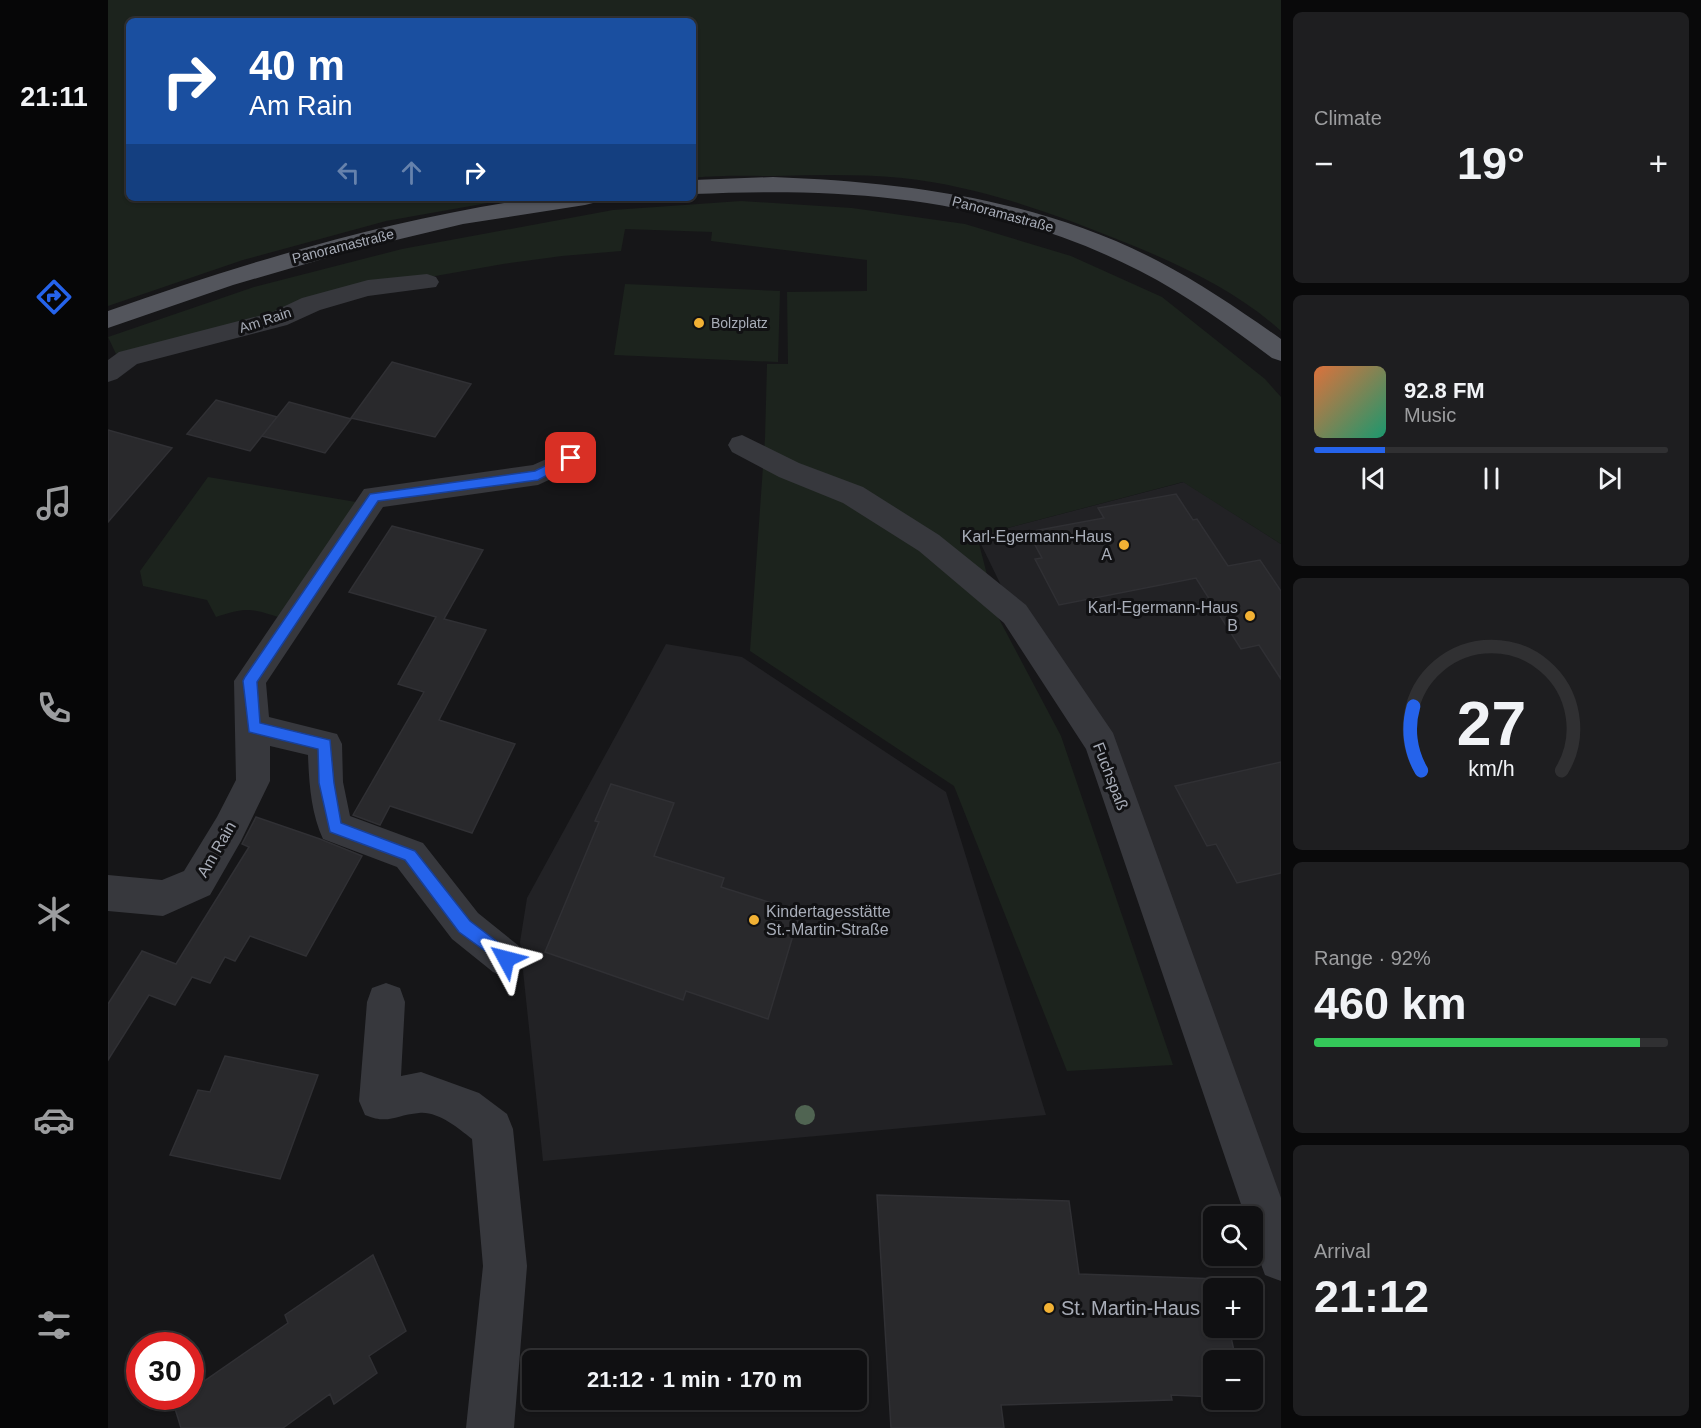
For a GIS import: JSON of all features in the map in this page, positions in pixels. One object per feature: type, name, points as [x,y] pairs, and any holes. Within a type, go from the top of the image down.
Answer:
[{"type":"main road","name":"Panoramastraße","points":[[696,187],[786,184],[850,187],[923,195],[1015,214],[1134,256],[1178,279],[1250,326],[1281,352]]},
{"type":"main road","name":"Panoramastraße","points":[[108,320],[212,282],[327,249],[474,215],[565,201]]},
{"type":"street","name":"Am Rain","points":[[108,374],[128,358],[278,319],[311,304],[337,296],[368,288],[427,282]]},
{"type":"street","name":"Fuchspaß","points":[[742,446],[789,470],[853,495],[930,543],[1015,614],[1088,723],[1101,743],[1281,1259]]},
{"type":"street","name":"Am Rain","points":[[108,893],[163,898],[196,883],[229,829],[253,781],[254,728],[250,681],[374,497],[538,476],[571,458]]},
{"type":"street","points":[[254,728],[325,744],[326,783],[335,827],[410,855],[465,926],[506,959]]},
{"type":"street","points":[[386,1002],[379,1101],[421,1092],[465,1107],[492,1129],[505,1266],[490,1428]]},
{"type":"shaded area","points":[[108,0],[1281,0],[1281,331],[1246,303],[1166,260],[1070,221],[987,194],[902,178],[854,175],[696,178],[696,18],[126,18],[126,201],[499,201],[386,221],[243,260],[108,306]]},
{"type":"shaded area","points":[[741,201],[852,208],[965,224],[1071,256],[1162,297],[1265,379],[1281,397],[1281,544],[1183,482],[977,536],[998,617],[1061,736],[1173,1065],[1067,1071],[954,786],[750,651],[765,438],[767,364],[788,364],[787,292],[867,291],[867,260],[711,241],[712,232],[625,229],[621,251],[503,264],[396,283],[116,354],[108,337],[254,287],[402,249],[613,210]]},
{"type":"shaded area","name":"Bolzplatz","points":[[625,284],[780,291],[778,362],[614,355]]},
{"type":"shaded area","points":[[208,477],[362,503],[281,618],[248,610],[216,617],[207,600],[143,586],[140,571]]},
{"type":"shaded area","points":[[1184,482],[1281,544],[1281,1259],[1101,743],[1015,614],[977,536]]},
{"type":"shaded area","name":"Kindertagesstätte St.-Martin-Straße","points":[[666,644],[742,657],[946,792],[1046,1115],[543,1161],[520,942],[527,898]]},
{"type":"building","points":[[392,362],[471,384],[435,437],[351,418]]},
{"type":"building","points":[[216,400],[277,417],[250,451],[187,434]]},
{"type":"building","points":[[289,402],[351,419],[325,453],[262,436]]},
{"type":"building","points":[[108,430],[172,448],[108,522]]},
{"type":"building","name":"Karl-Egermann-Haus A","points":[[1176,494],[1193,520],[1197,519],[1228,566],[1260,560],[1281,591],[1281,679],[1259,645],[1241,649],[1196,578],[1059,605],[1035,559],[1042,558],[1028,532],[1104,518],[1098,508]]},
{"type":"building","points":[[392,526],[483,550],[444,619],[486,630],[439,720],[515,744],[472,833],[390,806],[380,825],[353,815],[424,692],[398,684],[436,617],[349,592]]},
{"type":"building","points":[[1281,762],[1281,873],[1237,883],[1216,844],[1207,846],[1175,786]]},
{"type":"building","points":[[611,784],[674,803],[654,856],[724,878],[721,887],[800,912],[768,1019],[686,991],[683,1000],[545,952],[599,822],[595,821]]},
{"type":"building","points":[[256,817],[362,856],[306,956],[250,936],[235,961],[225,957],[210,983],[192,977],[175,1005],[149,995],[108,1060],[108,1004],[142,951],[176,964],[249,847],[242,844]]},
{"type":"building","points":[[225,1056],[318,1075],[280,1179],[170,1155],[198,1090],[210,1092]]},
{"type":"building","name":"St. Martin-Haus","points":[[877,1195],[1069,1201],[1079,1274],[1203,1278],[1203,1338],[1231,1338],[1234,1350],[1203,1350],[1203,1396],[1171,1395],[1172,1400],[1001,1405],[1004,1428],[891,1428]]},
{"type":"building","points":[[373,1255],[406,1331],[369,1356],[377,1373],[334,1404],[330,1394],[283,1428],[181,1428],[175,1410],[204,1410],[204,1381],[288,1323],[285,1315]]},
{"type":"place","name":"Bolzplatz","points":[[699,323]]},
{"type":"place","name":"Karl-Egermann-Haus A","points":[[1124,545]]},
{"type":"place","name":"Karl-Egermann-Haus B","points":[[1250,616]]},
{"type":"place","name":"Kindertagesstätte St.-Martin-Straße","points":[[754,920]]},
{"type":"place","name":"St. Martin-Haus","points":[[1049,1308]]},
{"type":"route","points":[[506,959],[465,926],[410,855],[335,827],[326,783],[325,744],[254,728],[250,681],[374,497],[538,476],[571,458]]}]
